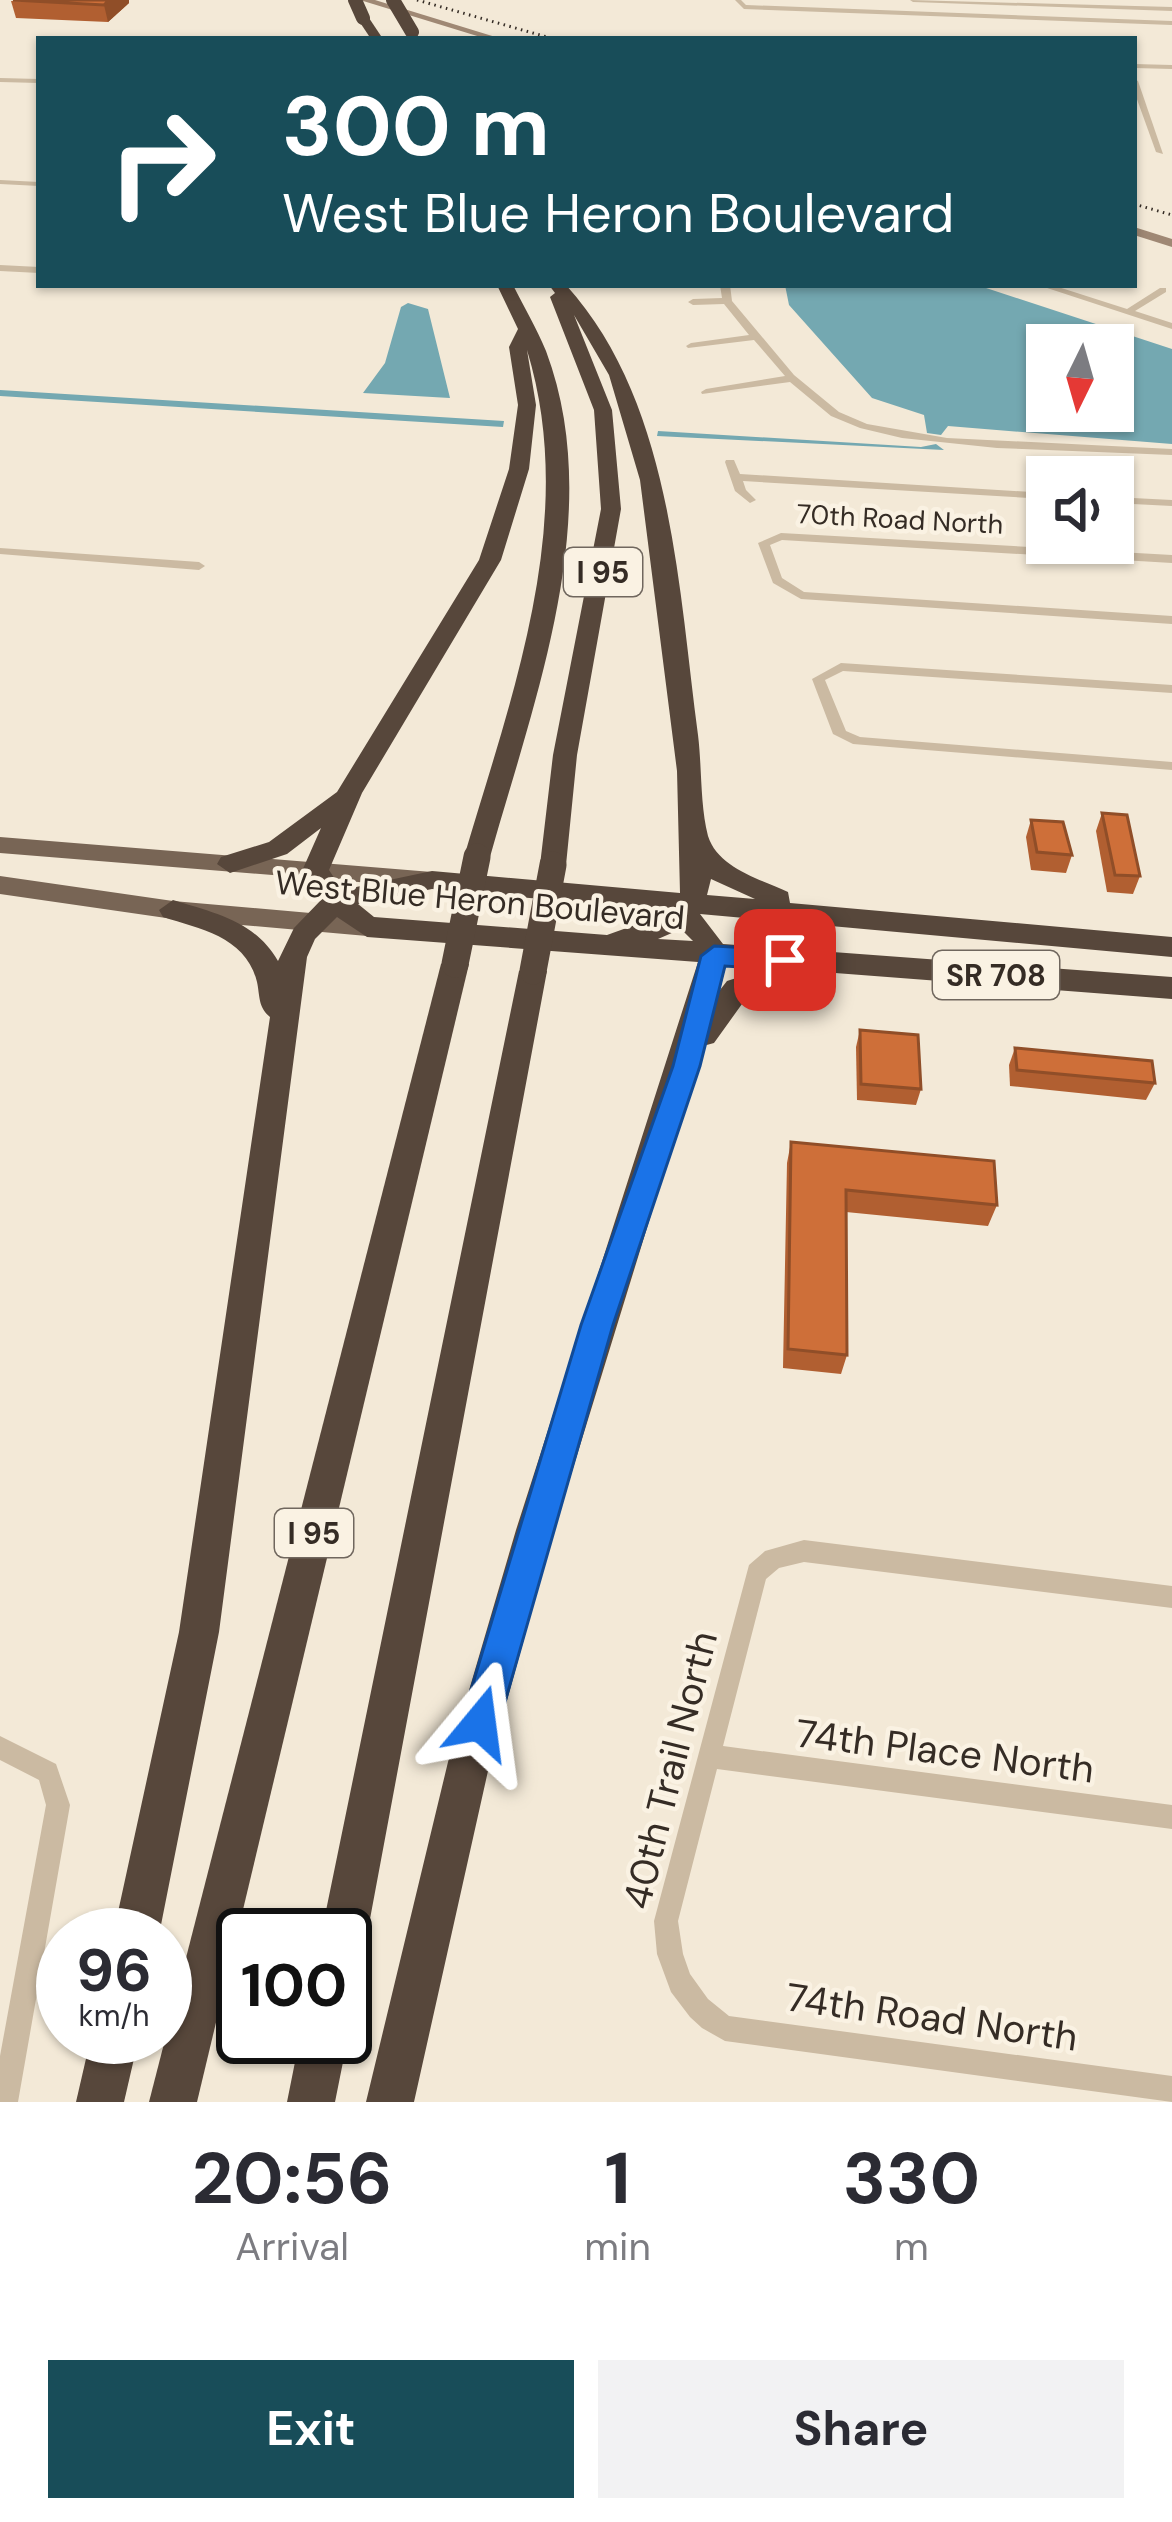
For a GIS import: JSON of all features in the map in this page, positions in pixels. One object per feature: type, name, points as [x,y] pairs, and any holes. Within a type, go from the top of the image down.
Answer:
[{"type":"highway","points":[[355,0],[375,36]]},
{"type":"highway","points":[[394,0],[414,35]]},
{"type":"highway","name":"I 95","points":[[173,2102],[550,569],[560,505],[556,416],[506,288]]},
{"type":"highway","name":"I 95","points":[[349,1908],[553,865],[566,755],[611,508],[603,410],[556,288]]},
{"type":"highway","points":[[390,2102],[469,1762],[597,1325],[686,1066],[714,956],[710,940],[689,908],[696,840],[650,480],[638,424],[618,368],[591,320],[558,288]]},
{"type":"highway","points":[[367,927],[336,901],[315,871],[349,793],[490,560],[519,469],[527,405],[518,347],[526,330]]},
{"type":"highway","points":[[230,864],[301,835],[349,793]]},
{"type":"highway","points":[[696,840],[720,872],[742,885],[824,913]]},
{"type":"highway","points":[[142,1908],[199,1632],[293,957],[319,910],[336,901],[432,880]]},
{"type":"highway","name":"West Blue Heron Boulevard","points":[[432,880],[636,896],[689,908],[824,913],[1172,947]]},
{"type":"highway","points":[[601,945],[644,934],[689,908]]},
{"type":"highway","points":[[173,910],[242,933],[259,945],[272,972],[279,1037]]},
{"type":"highway","name":"West Blue Heron Boulevard","points":[[367,927],[1172,988]]},
{"type":"highway","points":[[686,1066],[714,1016],[737,989],[820,962]]},
{"type":"highway","points":[[1090,982],[1100,970],[1172,975]]},
{"type":"highway","points":[[100,2102],[109,2064]]},
{"type":"highway","points":[[311,2102],[319,2064]]},
{"type":"main road","points":[[344,0],[464,36]]},
{"type":"main road","points":[[365,0],[487,36]]},
{"type":"main road","points":[[461,35],[467,36]]},
{"type":"main road","points":[[1137,237],[1172,247]]},
{"type":"main road","name":"West Blue Heron Boulevard","points":[[0,845],[432,880]]},
{"type":"main road","name":"West Blue Heron Boulevard","points":[[0,885],[173,910],[367,927]]},
{"type":"street","points":[[738,0],[744,7],[1172,23]]},
{"type":"street","points":[[913,0],[1166,4]]},
{"type":"street","points":[[1116,0],[1166,4]]},
{"type":"street","points":[[1000,16],[1014,2]]},
{"type":"street","points":[[1154,22],[1166,4]]},
{"type":"street","points":[[1137,66],[1172,67]]},
{"type":"street","points":[[0,80],[36,81]]},
{"type":"street","points":[[1137,89],[1160,152]]},
{"type":"street","points":[[0,182],[36,184]]},
{"type":"street","points":[[0,268],[36,270]]},
{"type":"street","points":[[725,288],[727,301],[794,378],[828,410],[863,427],[902,436],[1172,452]]},
{"type":"street","points":[[1053,288],[1172,326]]},
{"type":"street","points":[[1128,312],[1162,290]]},
{"type":"street","points":[[693,302],[727,301]]},
{"type":"street","points":[[692,346],[758,337]]},
{"type":"street","points":[[706,392],[794,378]]},
{"type":"street","points":[[730,461],[750,500]]},
{"type":"street","points":[[735,477],[1026,495]]},
{"type":"street","points":[[1134,501],[1172,503]]},
{"type":"street","name":"70th Road North","points":[[1172,560],[769,539],[764,543],[777,580],[793,592],[1172,620]]},
{"type":"street","points":[[0,551],[199,566]]},
{"type":"street","points":[[1172,689],[827,670],[818,679],[840,734],[858,741],[1172,766]]},
{"type":"street","name":"40th Trail North","points":[[690,2002],[671,1966],[666,1921],[757,1573],[773,1559],[804,1551],[1172,1597]]},
{"type":"street","points":[[0,1748],[48,1772],[58,1805],[4,2102]]},
{"type":"street","name":"74th Place North","points":[[708,1756],[1172,1817]]},
{"type":"street","name":"74th Road North","points":[[690,2002],[725,2028],[1172,2089]]},
{"type":"water","points":[[786,288],[986,288],[1096,324],[1026,324],[1026,432],[1134,432],[1134,337],[1172,349],[1172,444],[948,426],[941,435],[927,433],[924,415],[872,398],[789,305]]},
{"type":"water","points":[[408,303],[428,309],[450,398],[363,393],[385,363],[401,307]]},
{"type":"water","points":[[0,390],[504,421],[503,427],[0,396]]},
{"type":"water","points":[[658,431],[921,447],[936,444],[944,450],[657,436]]},
{"type":"building","points":[[13,0],[109,0],[104,5]]},
{"type":"building","points":[[1102,813],[1127,815],[1140,876],[1115,875]]},
{"type":"building","points":[[1031,820],[1063,822],[1072,855],[1037,852]]},
{"type":"building","points":[[860,1030],[918,1035],[921,1089],[861,1084]]},
{"type":"building","points":[[1015,1048],[1152,1061],[1155,1083],[1017,1070]]},
{"type":"building","points":[[791,1142],[994,1161],[997,1205],[846,1190],[847,1355],[788,1349]]},
{"type":"railway","points":[[417,0],[543,36]]},
{"type":"railway","points":[[1137,205],[1172,215]]},
{"type":"route","points":[[480,1723],[597,1325],[686,1066],[714,956],[785,960]]}]
